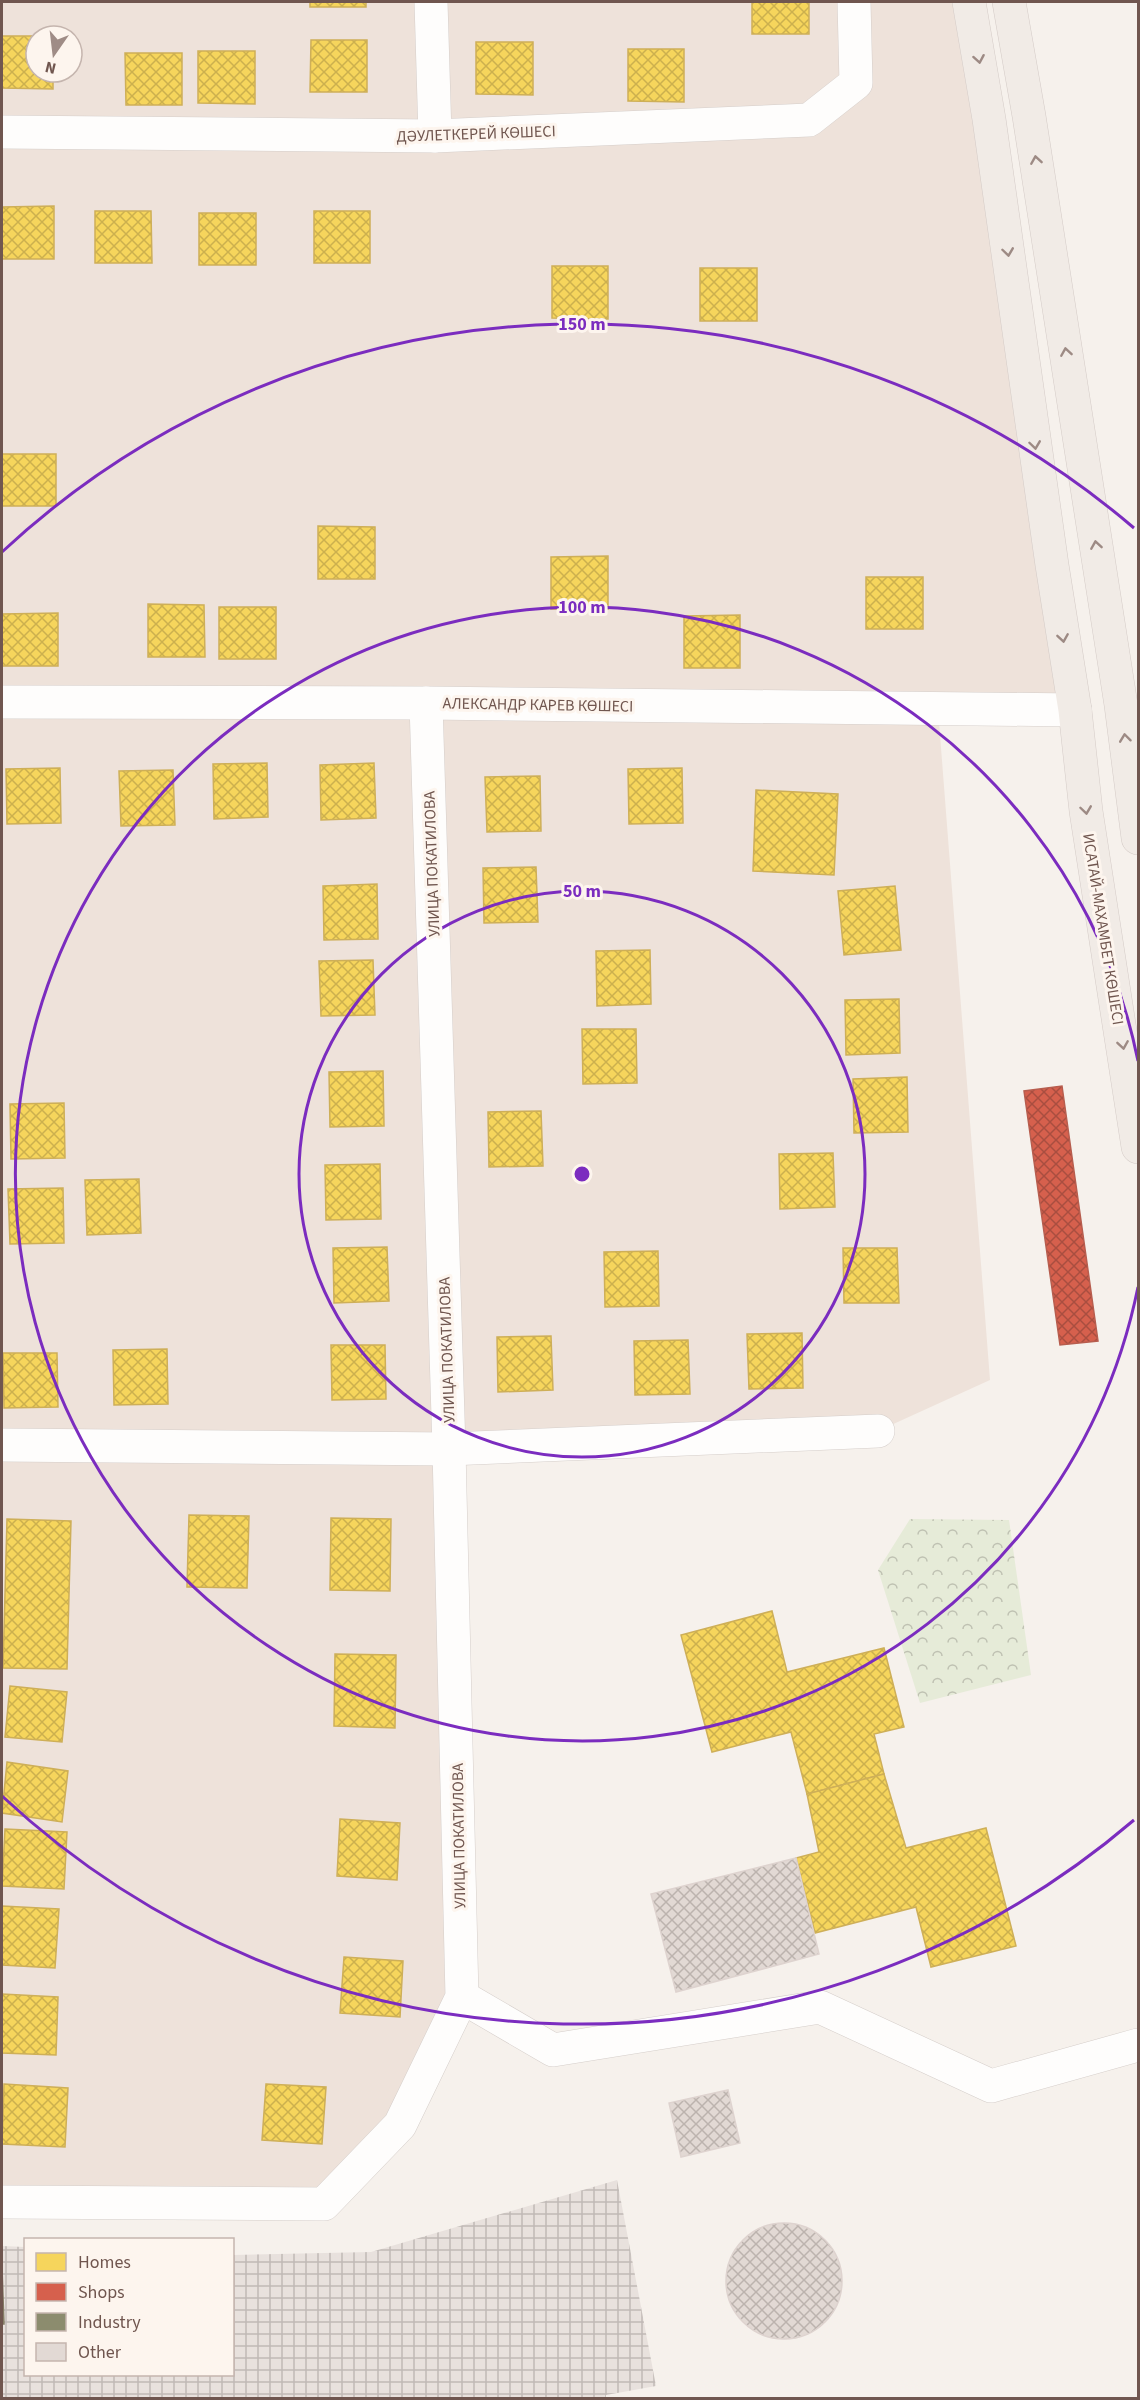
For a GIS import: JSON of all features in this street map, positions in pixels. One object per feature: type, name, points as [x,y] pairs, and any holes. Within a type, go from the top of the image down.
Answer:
[{"type":"main road","name":"ИСАТАЙ-МАХАМБЕТ КӨШЕСІ","points":[[969,2],[989,119],[1052,565],[1075,710],[1086,811],[1138,1147]]},
{"type":"main road","points":[[1009,2],[1031,127],[1121,705],[1138,838]]},
{"type":"main road","points":[[1075,710],[1121,705]]},
{"type":"street","points":[[431,2],[435,136]]},
{"type":"street","name":"ДӘУЛЕТКЕРЕЙ КӨШЕСІ","points":[[2,132],[435,136],[809,120],[856,84],[854,2]]},
{"type":"street","name":"АЛЕКСАНДР КАРЕВ КӨШЕСІ","points":[[2,702],[426,703],[1075,710]]},
{"type":"street","name":"УЛИЦА ПОКАТИЛОВА","points":[[426,703],[449,1449],[462,1997]]},
{"type":"street","points":[[2,1445],[449,1449],[878,1431]]},
{"type":"street","points":[[2,2202],[324,2204],[400,2126],[462,1997],[553,2050],[820,2007],[991,2086],[1138,2045]]},
{"type":"shaded area","points":[[2,2],[969,2],[1075,710],[938,709],[990,1380],[878,1431],[449,1449],[462,1997],[400,2125],[324,2204],[2,2202]]},
{"type":"shaded area","points":[[617,2180],[656,2386],[606,2395],[606,2398],[2,2398],[2,2246],[24,2247],[24,2376],[234,2376],[234,2255],[371,2252]]},
{"type":"green space","points":[[910,1519],[1009,1520],[1031,1675],[920,1703],[878,1570]]},
{"type":"building: Homes","points":[[310,2],[366,2],[366,7],[310,7]]},
{"type":"building: Homes","points":[[752,2],[809,2],[809,34],[752,34]]},
{"type":"building: Homes","points":[[2,36],[24,36],[24,84],[53,84],[53,89],[2,88]]},
{"type":"building: Homes","points":[[311,40],[367,40],[367,92],[310,92]]},
{"type":"building: Homes","points":[[476,42],[533,42],[533,95],[476,94]]},
{"type":"building: Homes","points":[[628,49],[684,49],[684,102],[628,101]]},
{"type":"building: Homes","points":[[198,51],[255,51],[255,104],[198,103]]},
{"type":"building: Homes","points":[[125,53],[182,53],[182,105],[126,105]]},
{"type":"building: Homes","points":[[54,206],[54,259],[2,259],[2,207]]},
{"type":"building: Homes","points":[[95,211],[151,211],[152,263],[95,263]]},
{"type":"building: Homes","points":[[314,211],[370,211],[370,263],[314,263]]},
{"type":"building: Homes","points":[[199,213],[256,213],[256,265],[199,265]]},
{"type":"building: Homes","points":[[552,266],[608,266],[608,319],[552,318]]},
{"type":"building: Homes","points":[[700,268],[757,268],[757,321],[700,321]]},
{"type":"building: Homes","points":[[2,454],[56,454],[56,506],[2,506]]},
{"type":"building: Homes","points":[[318,526],[375,527],[375,579],[318,579]]},
{"type":"building: Homes","points":[[608,556],[608,609],[551,609],[551,557]]},
{"type":"building: Homes","points":[[866,577],[923,577],[923,629],[866,629]]},
{"type":"building: Homes","points":[[148,604],[204,605],[205,657],[148,657]]},
{"type":"building: Homes","points":[[219,607],[276,607],[276,659],[219,659]]},
{"type":"building: Homes","points":[[58,613],[58,666],[2,666],[2,614]]},
{"type":"building: Homes","points":[[740,615],[740,668],[684,668],[684,616]]},
{"type":"building: Homes","points":[[267,763],[268,817],[214,819],[213,764]]},
{"type":"building: Homes","points":[[374,763],[376,818],[321,820],[320,765]]},
{"type":"building: Homes","points":[[60,768],[61,823],[7,824],[6,769]]},
{"type":"building: Homes","points":[[682,768],[683,823],[629,824],[628,769]]},
{"type":"building: Homes","points":[[173,770],[175,825],[121,826],[119,771]]},
{"type":"building: Homes","points":[[540,776],[541,831],[487,832],[485,777]]},
{"type":"building: Homes","points":[[756,790],[838,794],[834,875],[753,871]]},
{"type":"building: Homes","points":[[536,867],[538,922],[484,923],[483,868]]},
{"type":"building: Homes","points":[[377,884],[378,939],[324,940],[323,886]]},
{"type":"building: Homes","points":[[895,886],[901,950],[844,955],[838,891]]},
{"type":"building: Homes","points":[[650,950],[651,1004],[597,1006],[596,951]]},
{"type":"building: Homes","points":[[373,960],[375,1015],[321,1016],[319,961]]},
{"type":"building: Homes","points":[[899,999],[900,1053],[846,1055],[845,1000]]},
{"type":"building: Homes","points":[[582,1029],[636,1029],[637,1083],[583,1084]]},
{"type":"building: Homes","points":[[383,1071],[384,1126],[330,1127],[329,1072]]},
{"type":"building: Homes","points":[[907,1077],[908,1132],[854,1133],[853,1079]]},
{"type":"building: Homes","points":[[64,1103],[65,1158],[11,1159],[10,1104]]},
{"type":"building: Homes","points":[[541,1111],[543,1166],[489,1167],[488,1112]]},
{"type":"building: Homes","points":[[833,1153],[835,1207],[780,1209],[779,1154]]},
{"type":"building: Homes","points":[[380,1164],[381,1219],[326,1220],[325,1165]]},
{"type":"building: Homes","points":[[139,1179],[141,1233],[87,1235],[85,1180]]},
{"type":"building: Homes","points":[[63,1188],[64,1243],[10,1244],[8,1189]]},
{"type":"building: Homes","points":[[387,1247],[389,1301],[334,1303],[333,1248]]},
{"type":"building: Homes","points":[[843,1248],[897,1248],[899,1303],[844,1303]]},
{"type":"building: Homes","points":[[658,1251],[659,1306],[605,1307],[604,1252]]},
{"type":"building: Homes","points":[[802,1333],[803,1388],[749,1389],[747,1334]]},
{"type":"building: Homes","points":[[551,1336],[553,1390],[498,1392],[497,1337]]},
{"type":"building: Homes","points":[[688,1340],[690,1394],[635,1395],[634,1341]]},
{"type":"building: Homes","points":[[331,1345],[385,1345],[386,1399],[332,1400]]},
{"type":"building: Homes","points":[[167,1349],[168,1404],[114,1405],[113,1350]]},
{"type":"building: Homes","points":[[3,1353],[57,1353],[58,1407],[4,1408]]},
{"type":"building: Homes","points":[[189,1515],[249,1516],[247,1588],[187,1587]]},
{"type":"building: Homes","points":[[331,1518],[391,1519],[390,1591],[330,1590]]},
{"type":"building: Homes","points":[[7,1519],[71,1521],[67,1669],[3,1668]]},
{"type":"building: Homes","points":[[772,1611],[787,1672],[884,1648],[904,1727],[874,1734],[884,1774],[807,1794],[791,1732],[712,1752],[681,1635]]},
{"type":"building: Homes","points":[[335,1654],[396,1655],[395,1728],[334,1726]]},
{"type":"building: Homes","points":[[10,1686],[67,1692],[62,1742],[5,1737]]},
{"type":"building: Homes","points":[[7,1762],[68,1771],[62,1822],[2,1813]]},
{"type":"building: Homes","points":[[884,1774],[906,1848],[986,1828],[1016,1946],[931,1967],[916,1907],[815,1933],[796,1858],[819,1852],[807,1794]]},
{"type":"building: Homes","points":[[340,1819],[400,1823],[397,1880],[337,1876]]},
{"type":"building: Homes","points":[[5,1829],[67,1832],[64,1889],[2,1886]]},
{"type":"building: Homes","points":[[2,1906],[59,1909],[55,1968],[2,1965]]},
{"type":"building: Homes","points":[[344,1957],[403,1961],[400,2017],[340,2013]]},
{"type":"building: Homes","points":[[2,1994],[58,1997],[56,2055],[2,2053]]},
{"type":"building: Homes","points":[[4,2084],[68,2088],[65,2147],[2,2144]]},
{"type":"building: Homes","points":[[266,2084],[326,2087],[322,2144],[262,2140]]},
{"type":"building: Shops","points":[[1062,1086],[1098,1341],[1060,1345],[1024,1091]]},
{"type":"building: Industry","points":[[2,2268],[4,2324],[2,2324]]},
{"type":"building: Other","points":[[796,1858],[819,1954],[676,1992],[651,1894]]},
{"type":"building: Other","points":[[728,2090],[740,2143],[681,2157],[669,2103]]},
{"type":"building: Other","points":[[784,2223],[806,2228],[825,2240],[837,2259],[842,2281],[837,2303],[825,2322],[806,2334],[784,2339],[762,2334],[743,2322],[731,2303],[726,2281],[731,2259],[743,2240],[762,2228]]}]
